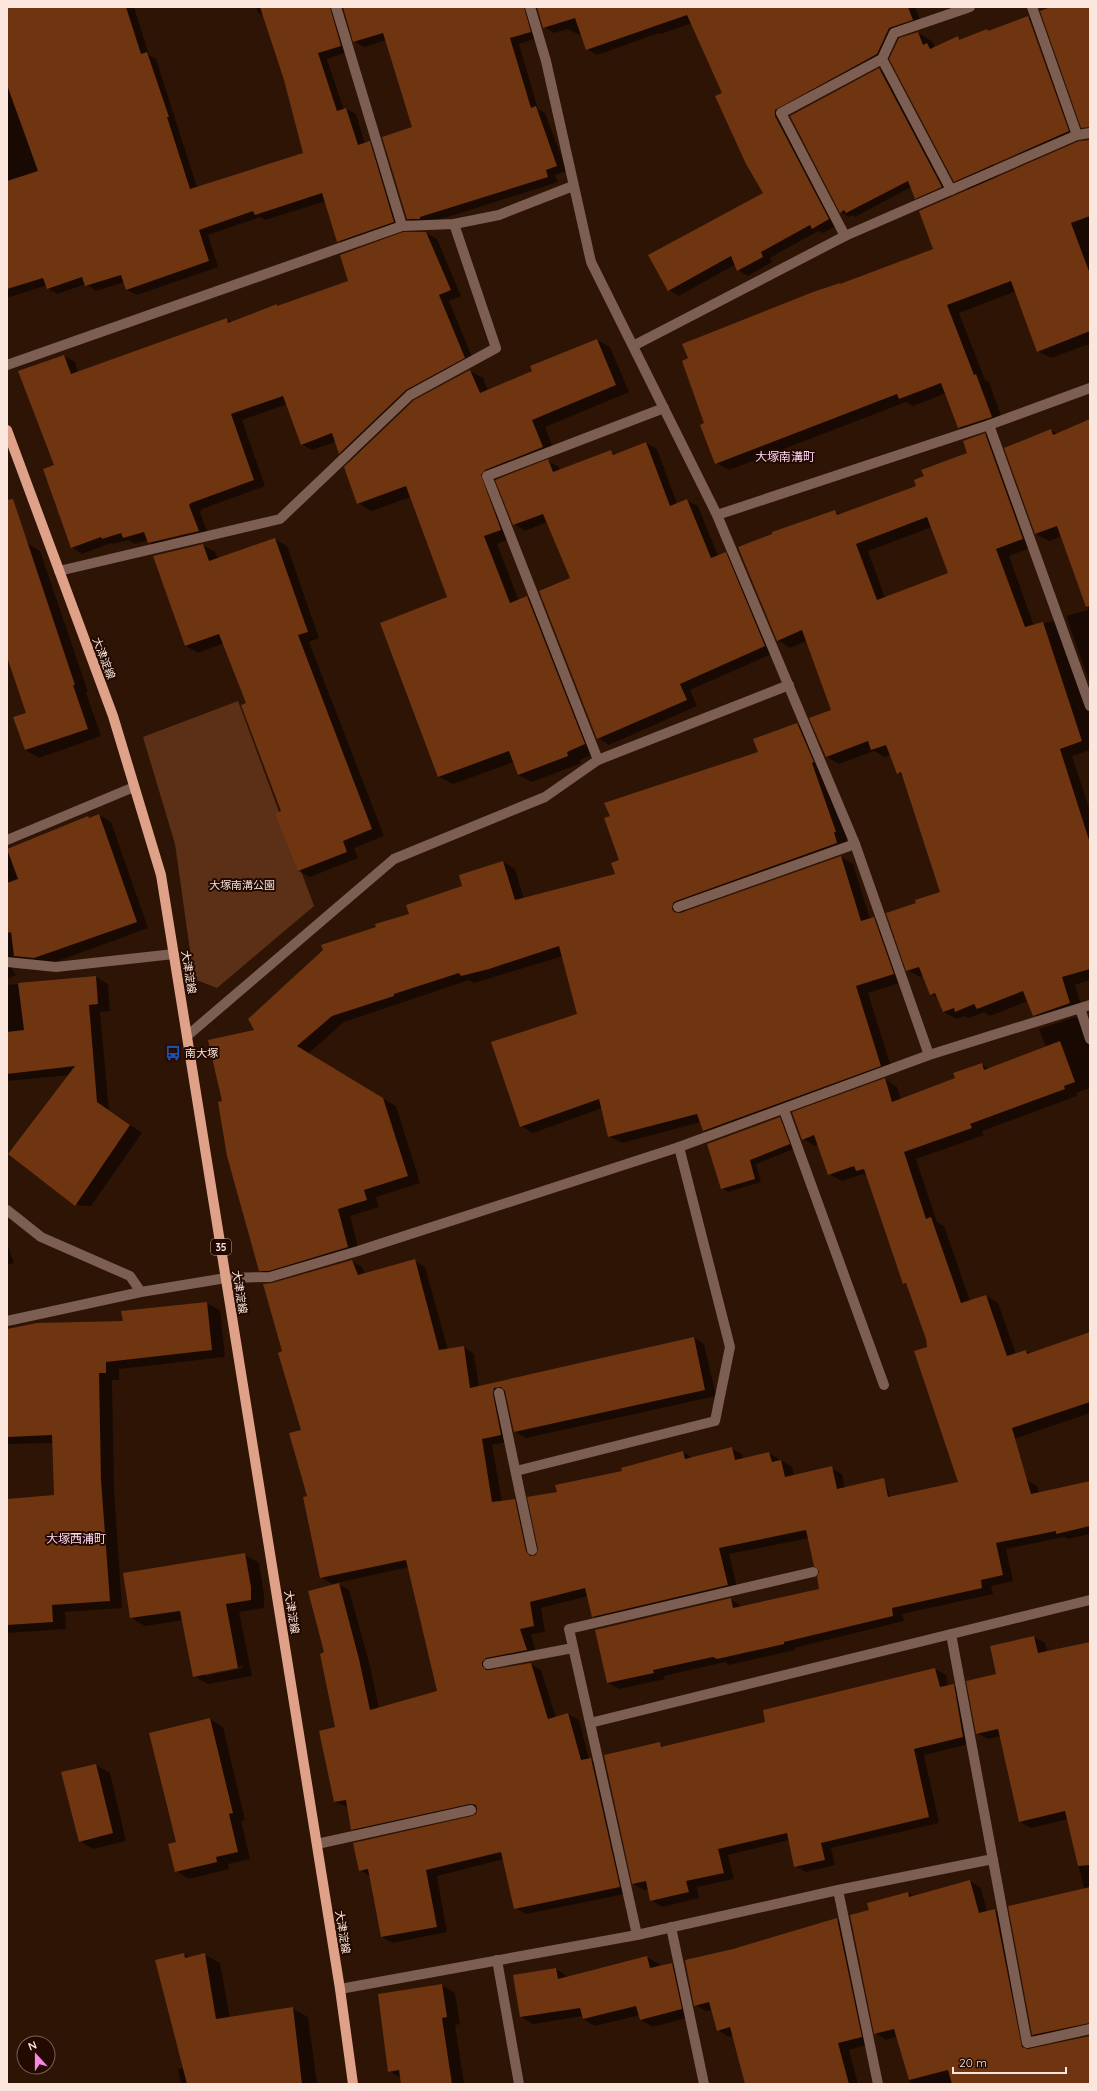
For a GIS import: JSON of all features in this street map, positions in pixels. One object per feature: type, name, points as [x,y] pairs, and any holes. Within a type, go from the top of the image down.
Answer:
[{"type":"main road","name":"大津淀線","points":[[7,430],[113,716],[161,875],[317,1844],[340,1989],[353,2084]]},
{"type":"street","points":[[336,7],[402,226]]},
{"type":"street","points":[[530,7],[546,61],[572,186],[591,262],[717,515],[790,685],[855,844],[929,1055]]},
{"type":"street","points":[[845,236],[781,113],[882,59],[894,33],[970,7]]},
{"type":"street","points":[[1032,7],[1077,136]]},
{"type":"street","points":[[882,59],[951,190]]},
{"type":"street","points":[[633,346],[845,236],[1077,136],[1090,133]]},
{"type":"street","points":[[7,365],[402,226],[454,224],[499,215],[572,186]]},
{"type":"street","points":[[59,571],[280,519],[410,394],[496,348],[454,224]]},
{"type":"street","points":[[717,515],[989,425],[1090,388]]},
{"type":"street","points":[[598,760],[487,476],[664,408]]},
{"type":"street","points":[[989,425],[1090,706]]},
{"type":"street","points":[[187,1036],[394,859],[545,797],[598,760],[790,685]]},
{"type":"street","points":[[7,840],[134,787]]},
{"type":"street","points":[[678,907],[855,844]]},
{"type":"street","points":[[7,962],[56,966],[174,954]]},
{"type":"street","points":[[7,1321],[141,1292],[226,1278],[270,1277],[358,1251],[679,1147],[784,1110],[929,1055],[1090,1005]]},
{"type":"street","points":[[1080,1008],[1090,1038]]},
{"type":"street","points":[[784,1110],[884,1385]]},
{"type":"street","points":[[516,1471],[715,1421],[730,1347],[679,1147]]},
{"type":"street","points":[[7,1210],[41,1237],[130,1276],[141,1292]]},
{"type":"street","points":[[499,1393],[532,1550]]},
{"type":"street","points":[[637,1935],[569,1629],[813,1572]]},
{"type":"street","points":[[590,1723],[1090,1600]]},
{"type":"street","points":[[951,1634],[1027,2043],[1090,2029]]},
{"type":"street","points":[[488,1664],[573,1648]]},
{"type":"street","points":[[317,1844],[471,1810]]},
{"type":"street","points":[[340,1989],[637,1935],[838,1890],[993,1859]]},
{"type":"street","points":[[838,1890],[878,2084]]},
{"type":"street","points":[[671,1927],[704,2084]]},
{"type":"street","points":[[497,1960],[519,2084]]},
{"type":"green space","name":"大塚南溝公園","points":[[238,701],[314,906],[217,988],[194,979],[175,844],[143,737]]},
{"type":"building","points":[[7,7],[126,7],[141,54],[147,52],[169,117],[167,117],[190,189],[303,153],[284,80],[260,7],[330,7],[341,46],[318,53],[337,111],[346,108],[358,145],[370,141],[394,222],[337,242],[322,193],[255,215],[253,211],[199,230],[209,261],[126,290],[121,275],[85,286],[82,277],[47,289],[43,278],[7,289],[7,181],[38,171],[7,85]]},
{"type":"building","points":[[343,7],[524,7],[531,32],[510,38],[531,108],[536,106],[557,166],[546,170],[548,177],[420,217],[420,219],[407,219],[382,137],[412,127],[383,33],[353,42]]},
{"type":"building","points":[[537,7],[908,7],[913,20],[889,28],[877,54],[775,110],[775,116],[829,219],[812,229],[810,225],[761,252],[763,257],[737,271],[731,256],[668,291],[648,255],[763,193],[746,164],[715,96],[722,93],[687,15],[586,50],[575,18],[543,28]]},
{"type":"building","points":[[1051,7],[1090,7],[1090,127],[1081,128],[1040,11]]},
{"type":"building","points":[[1028,16],[1069,131],[954,182],[889,59],[899,38],[918,32],[923,45],[927,43],[930,49],[958,36],[959,40]]},
{"type":"building","points":[[879,68],[942,187],[915,199],[908,181],[846,213],[844,210],[840,213],[790,116]]},
{"type":"building","points":[[1090,140],[1090,216],[1071,223],[1090,274],[1090,331],[1037,352],[1011,281],[947,305],[992,417],[958,428],[941,383],[899,399],[897,394],[715,464],[700,425],[704,423],[682,361],[688,358],[682,344],[813,292],[840,284],[933,249],[919,211],[1079,141]]},
{"type":"building","points":[[403,232],[426,232],[451,290],[439,295],[465,358],[406,390],[339,454],[332,433],[301,445],[283,396],[231,414],[254,480],[191,503],[189,505],[199,531],[148,543],[144,532],[123,538],[121,533],[102,539],[101,537],[71,548],[43,469],[54,465],[18,371],[64,355],[71,374],[227,318],[228,323],[277,304],[277,306],[348,281],[340,255]]},
{"type":"building","points":[[597,339],[616,385],[532,420],[543,447],[485,470],[481,475],[501,530],[484,536],[510,603],[527,596],[585,744],[567,752],[568,756],[518,775],[509,751],[438,777],[380,623],[447,597],[406,486],[357,504],[344,467],[414,400],[470,370],[480,393],[532,371],[530,366]]},
{"type":"building","points":[[1090,419],[1090,606],[1086,607],[1057,526],[1035,534],[1004,448],[1051,429],[1053,435]]},
{"type":"building","points":[[985,433],[1023,539],[996,549],[1025,627],[1043,622],[1082,741],[1060,749],[1090,843],[1090,969],[1062,977],[1070,1003],[1033,1016],[1023,991],[977,1009],[974,1004],[955,1012],[954,1008],[943,1012],[935,993],[930,995],[919,967],[906,971],[886,913],[916,903],[915,900],[940,892],[901,772],[897,774],[886,745],[871,750],[868,741],[826,757],[809,718],[831,710],[802,630],[777,641],[738,547],[772,534],[772,532],[835,510],[837,515],[916,486],[914,480],[924,476],[921,470],[967,453],[963,441]],"holes":[[[927,517],[948,573],[877,600],[856,544]]]},
{"type":"building","points":[[646,442],[670,506],[687,499],[711,558],[726,552],[765,646],[680,684],[687,700],[597,739],[539,591],[570,578],[543,514],[513,525],[495,480],[548,459],[553,472],[611,450],[613,455]]},
{"type":"building","points":[[13,499],[75,685],[73,685],[88,729],[25,750],[13,717],[26,713],[7,657],[7,500]]},
{"type":"building","points":[[275,538],[308,632],[298,635],[372,829],[343,841],[347,852],[298,871],[275,814],[281,811],[241,705],[246,703],[219,634],[185,646],[153,556],[203,544],[209,561]]},
{"type":"building","points":[[797,723],[814,762],[812,763],[836,832],[834,832],[837,843],[676,901],[673,903],[672,909],[674,912],[680,913],[841,856],[861,921],[874,917],[894,974],[856,986],[881,1066],[703,1131],[697,1114],[608,1137],[599,1099],[520,1127],[491,1042],[577,1014],[559,946],[489,969],[461,976],[459,973],[394,994],[394,996],[332,1016],[297,1046],[383,1098],[408,1176],[364,1190],[367,1200],[338,1209],[348,1247],[269,1271],[259,1271],[227,1156],[218,1102],[222,1101],[208,1040],[254,1030],[248,1019],[323,950],[321,945],[376,927],[375,924],[409,914],[406,905],[462,886],[459,875],[503,861],[515,900],[615,874],[611,863],[619,860],[604,818],[610,816],[604,803],[758,752],[753,739]]},
{"type":"building","points":[[99,814],[137,922],[34,958],[14,956],[11,932],[7,933],[7,883],[18,879],[7,849],[88,816],[89,818]]},
{"type":"building","points":[[96,976],[98,1004],[89,1005],[97,1102],[130,1125],[75,1206],[8,1154],[75,1066],[7,1074],[7,1032],[24,1030],[18,983]]},
{"type":"building","points":[[1060,1041],[1075,1082],[1064,1086],[1065,1089],[970,1124],[972,1128],[904,1152],[926,1219],[931,1217],[961,1303],[986,1295],[1007,1356],[1026,1350],[1027,1354],[1090,1332],[1090,1402],[1012,1428],[1031,1494],[1090,1481],[1090,1526],[1056,1534],[1056,1531],[996,1543],[1003,1575],[981,1580],[982,1588],[892,1608],[893,1616],[784,1642],[784,1644],[717,1659],[713,1657],[653,1670],[654,1673],[607,1683],[595,1630],[731,1598],[733,1608],[819,1589],[817,1577],[819,1571],[814,1566],[806,1530],[719,1548],[728,1585],[592,1617],[585,1588],[530,1602],[534,1626],[520,1629],[527,1650],[486,1658],[482,1662],[482,1666],[486,1670],[489,1670],[531,1663],[548,1719],[568,1713],[581,1760],[591,1758],[620,1887],[514,1909],[501,1852],[426,1870],[437,1927],[381,1937],[368,1869],[359,1871],[353,1843],[472,1816],[476,1814],[477,1809],[476,1805],[470,1804],[351,1830],[346,1800],[334,1802],[319,1731],[335,1727],[320,1654],[324,1652],[308,1591],[339,1583],[359,1659],[370,1710],[437,1691],[406,1560],[320,1578],[303,1497],[307,1496],[289,1433],[301,1430],[278,1353],[282,1351],[263,1284],[272,1283],[352,1260],[358,1275],[415,1259],[439,1350],[464,1346],[470,1388],[694,1337],[705,1390],[514,1432],[505,1391],[501,1387],[494,1388],[493,1394],[501,1435],[482,1439],[492,1502],[515,1499],[526,1551],[530,1556],[536,1555],[538,1549],[527,1497],[557,1492],[555,1485],[622,1471],[621,1468],[683,1451],[685,1459],[732,1447],[735,1460],[769,1452],[772,1462],[781,1460],[785,1477],[832,1466],[837,1489],[884,1478],[888,1497],[958,1482],[914,1351],[927,1347],[926,1339],[906,1283],[903,1284],[864,1169],[856,1171],[854,1166],[828,1175],[814,1135],[802,1140],[792,1112],[885,1078],[892,1102],[955,1078],[953,1073],[982,1063],[984,1070]]},
{"type":"building","points":[[780,1117],[790,1144],[750,1160],[755,1179],[721,1189],[707,1144]]},
{"type":"building","points":[[207,1302],[212,1350],[106,1362],[106,1373],[99,1373],[101,1480],[110,1601],[52,1605],[53,1622],[7,1625],[7,1499],[54,1495],[52,1435],[7,1437],[7,1329],[37,1323],[123,1321],[121,1311]]},
{"type":"building","points":[[245,1553],[251,1587],[251,1600],[226,1604],[238,1668],[193,1677],[180,1611],[130,1618],[123,1573]]},
{"type":"building","points":[[1034,1636],[1038,1653],[1090,1642],[1090,1865],[1078,1866],[1065,1811],[1019,1822],[998,1729],[976,1734],[966,1681],[996,1674],[990,1646]]},
{"type":"building","points":[[935,1668],[940,1687],[954,1684],[963,1737],[914,1749],[929,1817],[821,1843],[825,1860],[794,1867],[787,1833],[718,1849],[724,1873],[686,1881],[689,1892],[650,1901],[646,1881],[632,1884],[604,1755],[660,1742],[661,1747],[765,1722],[763,1710]]},
{"type":"building","points":[[210,1718],[233,1813],[229,1814],[238,1852],[216,1857],[217,1862],[175,1872],[168,1844],[176,1842],[149,1733]]},
{"type":"building","points":[[96,1764],[113,1833],[79,1842],[61,1772]]},
{"type":"building","points":[[970,1880],[979,1913],[995,1909],[1022,2047],[1028,2049],[1090,2036],[1090,2084],[952,2084],[948,2070],[909,2080],[894,2029],[874,2034],[850,1915],[869,1910],[867,1903],[908,1892],[909,1897]]},
{"type":"building","points":[[1090,1887],[1090,2023],[1032,2035],[1008,1906]]},
{"type":"building","points":[[837,1918],[862,2037],[838,2043],[849,2084],[745,2084],[730,2027],[717,2031],[709,2002],[694,2006],[685,1960],[733,1949]]},
{"type":"building","points":[[184,1953],[185,1958],[205,1953],[216,2019],[293,2007],[302,2084],[187,2084],[155,1960]]},
{"type":"building","points":[[647,1956],[650,1968],[672,1963],[682,2009],[640,2020],[636,2006],[583,2019],[580,2008],[520,2017],[513,1975],[556,1968],[558,1979]]},
{"type":"building","points":[[442,1984],[447,2017],[442,2018],[452,2084],[401,2084],[399,2070],[388,2072],[378,1994]]},
{"type":"place","name":"南大塚","points":[[173,1053]]},
{"type":"district","name":"大塚南溝町","points":[[785,456]]},
{"type":"district","name":"大塚西浦町","points":[[76,1538]]}]
